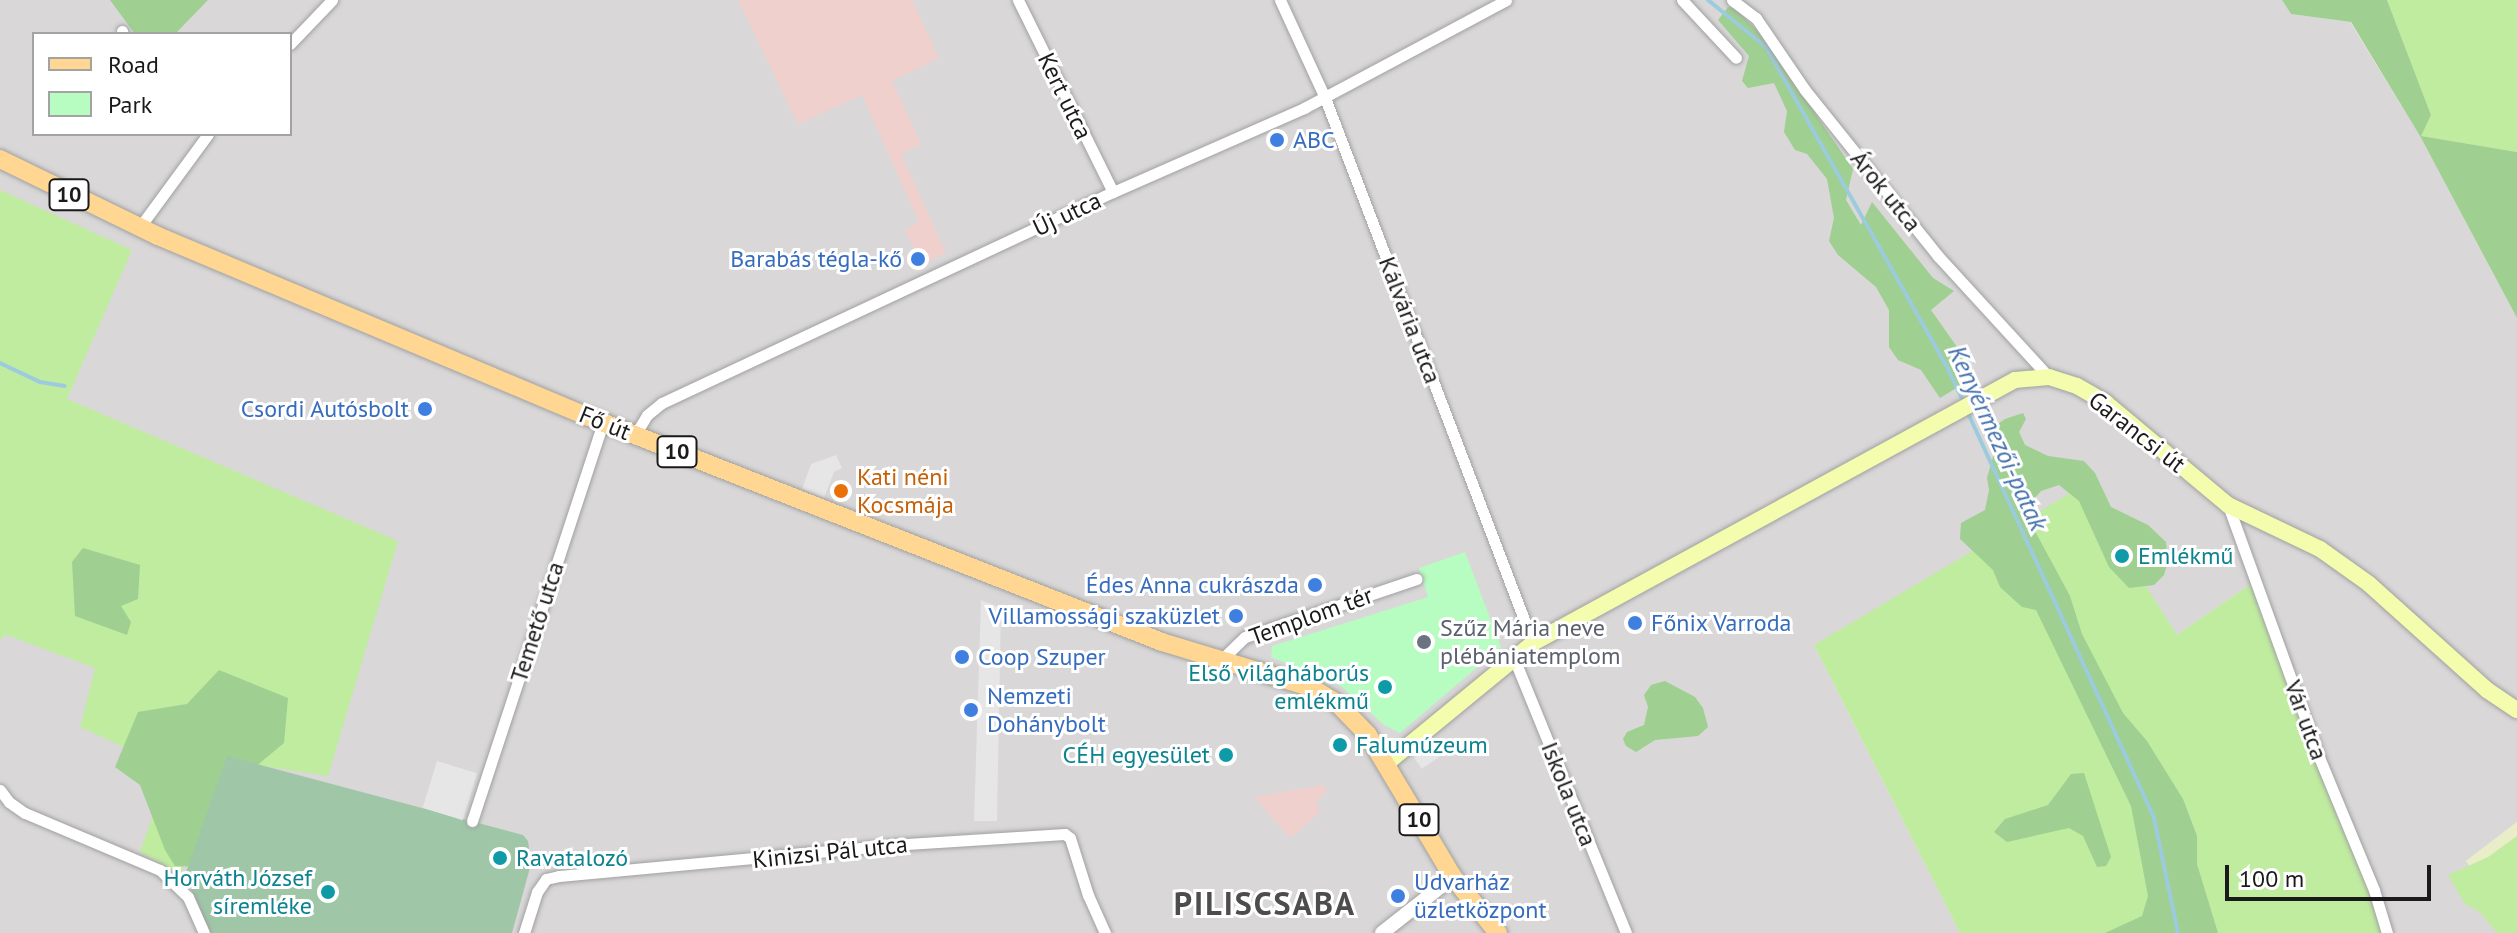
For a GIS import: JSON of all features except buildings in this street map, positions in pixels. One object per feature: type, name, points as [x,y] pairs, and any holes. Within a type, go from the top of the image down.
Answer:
[{"type":"main road","name":"Fő út","points":[[0,159],[139,228],[603,423],[984,574],[1162,642],[1221,660]]},
{"type":"main road","points":[[1387,763],[1513,656],[1533,643],[2015,380],[2049,377]]},
{"type":"main road","name":"Garancsi út","points":[[2049,377],[2077,386],[2106,403],[2228,505],[2320,549],[2369,584],[2487,690],[2517,710]]},
{"type":"main road","name":"Templom tér","points":[[1221,660],[1310,687],[1338,704],[1368,735],[1387,763],[1453,877]]},
{"type":"main road","name":"10","points":[[1453,877],[1498,933]]},
{"type":"street","points":[[292,42],[332,0]]},
{"type":"street","name":"Kert utca","points":[[1018,0],[1113,192]]},
{"type":"street","name":"Kálvária utca","points":[[1280,0],[1325,98],[1533,643]]},
{"type":"street","name":"Új utca","points":[[635,435],[647,415],[662,403],[1113,192],[1325,98],[1506,0]]},
{"type":"street","points":[[1682,0],[1736,58]]},
{"type":"street","name":"Árok utca","points":[[1732,0],[1756,18],[1805,90],[1938,256],[2049,377]]},
{"type":"street","points":[[139,228],[203,136]]},
{"type":"street","name":"Temető utca","points":[[472,821],[603,423]]},
{"type":"street","name":"Vár utca","points":[[2228,505],[2319,757],[2374,890],[2387,933]]},
{"type":"street","name":"Templom tér","points":[[1221,660],[1245,637],[1416,579]]},
{"type":"street","name":"Iskola utca","points":[[1513,656],[1626,933]]},
{"type":"street","points":[[0,790],[9,802],[25,813],[160,870],[188,897],[204,933]]},
{"type":"street","name":"Kinizsi Pál utca","points":[[524,933],[537,892],[546,879],[559,876],[804,856],[891,845],[1065,834],[1070,838],[1088,895],[1105,933]]},
{"type":"street","points":[[1382,933],[1453,877]]},
{"type":"shaded area","points":[[0,0],[2282,0],[2291,14],[2350,22],[2420,136],[2517,318],[2517,822],[2466,861],[2516,933],[2387,933],[2255,581],[2177,635],[1814,645],[1960,933],[0,933]]},
{"type":"shaded area","points":[[738,0],[912,0],[939,58],[892,81],[921,144],[901,154],[946,253],[922,265],[905,230],[919,222],[862,95],[798,124]]},
{"type":"shaded area","points":[[836,455],[842,468],[834,472],[824,498],[802,489],[811,464]]},
{"type":"shaded area","points":[[981,600],[1001,608],[997,821],[974,821]]},
{"type":"shaded area","points":[[1438,741],[1446,753],[1422,769],[1414,757]]},
{"type":"shaded area","points":[[437,761],[477,773],[463,820],[423,808]]},
{"type":"shaded area","points":[[1322,785],[1328,789],[1316,802],[1320,812],[1290,838],[1254,797]]},
{"type":"green space","points":[[110,0],[208,0],[177,32],[134,32]]},
{"type":"green space","points":[[2282,0],[2387,0],[2431,115],[2421,136],[2517,152],[2517,318],[2420,136],[2351,22],[2291,14]]},
{"type":"green space","points":[[2387,0],[2517,0],[2517,152],[2420,136],[2431,115]]},
{"type":"green space","points":[[1728,7],[1734,8],[1761,34],[1853,169],[1846,200],[1861,225],[1872,202],[1933,278],[1954,291],[1931,310],[1962,354],[1968,381],[1940,398],[1921,370],[1898,360],[1889,347],[1889,310],[1876,287],[1838,255],[1829,241],[1834,218],[1827,179],[1807,154],[1795,150],[1784,132],[1787,111],[1774,83],[1748,88],[1742,81],[1749,56],[1718,20]]},
{"type":"green space","points":[[0,190],[132,250],[67,399],[398,541],[328,776],[226,760],[180,874],[140,852],[170,768],[80,727],[95,668],[4,634],[0,642]]},
{"type":"green space","points":[[2023,413],[2026,419],[2019,432],[2025,445],[2048,456],[2084,461],[2095,473],[2111,507],[2148,525],[2166,542],[2168,561],[2164,575],[2154,585],[2129,588],[2109,567],[2079,501],[2059,485],[2041,491],[2033,500],[2036,533],[2070,596],[2082,634],[2123,713],[2147,741],[2183,799],[2197,836],[2197,864],[2218,933],[2105,933],[2142,916],[2148,896],[2131,806],[2036,610],[2022,607],[2000,587],[1993,570],[1960,539],[1961,523],[1985,510],[1989,490],[1987,478],[1995,449],[1985,433],[2005,419]]},
{"type":"green space","points":[[2082,486],[2177,635],[2255,581],[2387,933],[1960,933],[1814,645]]},
{"type":"green space","points":[[83,548],[140,565],[138,599],[121,606],[131,622],[127,635],[75,616],[72,562]]},
{"type":"green space","points":[[1465,552],[1501,647],[1400,733],[1384,725],[1341,686],[1271,657],[1272,646],[1428,597],[1419,568]]},
{"type":"green space","points":[[219,670],[288,698],[284,743],[237,782],[201,867],[175,866],[165,850],[140,785],[115,767],[138,712],[187,704]]},
{"type":"green space","points":[[1665,681],[1695,697],[1703,708],[1708,727],[1698,736],[1655,740],[1636,752],[1626,746],[1623,739],[1627,732],[1644,725],[1648,707],[1644,695],[1651,685]]},
{"type":"green space","points":[[227,756],[523,835],[528,841],[531,864],[512,933],[210,933],[185,875]]},
{"type":"green space","points":[[2084,773],[2111,857],[2106,866],[2097,867],[2083,836],[2069,828],[2007,842],[1994,832],[2005,819],[2048,805],[2071,774]]},
{"type":"green space","points":[[2517,822],[2517,933],[2466,861]]},
{"type":"green space","points":[[2517,836],[2517,933],[2497,933],[2480,912],[2465,904],[2448,875],[2488,857]]},
{"type":"waterway","name":"Kenyérmezői-patak","points":[[1708,0],[1766,47],[1945,363],[1964,403]]},
{"type":"waterway","points":[[0,363],[40,382],[65,386]]},
{"type":"waterway","name":"Kenyérmezői-patak","points":[[1967,411],[2154,818],[2178,933]]},
{"type":"place","name":"ABC","points":[[1277,140]]},
{"type":"place","name":"Barabás tégla-kő","points":[[918,259]]},
{"type":"place","name":"Csordi Autósbolt","points":[[425,409]]},
{"type":"place","name":"Kati néni Kocsmája","points":[[841,491]]},
{"type":"place","name":"Emlékmű","points":[[2122,556]]},
{"type":"place","name":"Édes Anna cukrászda","points":[[1315,585]]},
{"type":"place","name":"Villamossági szaküzlet","points":[[1236,616]]},
{"type":"place","name":"Főnix Varroda","points":[[1635,623]]},
{"type":"place","name":"Szűz Mária neve plébániatemplom","points":[[1424,642]]},
{"type":"place","name":"Coop Szuper","points":[[962,657]]},
{"type":"place","name":"Első világháborús emlékmű","points":[[1385,687]]},
{"type":"place","name":"Nemzeti Dohánybolt","points":[[971,710]]},
{"type":"place","name":"Falumúzeum","points":[[1340,745]]},
{"type":"place","name":"CÉH egyesület","points":[[1226,755]]},
{"type":"place","name":"Ravatalozó","points":[[500,858]]},
{"type":"place","name":"Horváth József síremléke","points":[[328,892]]},
{"type":"place","name":"Udvarház üzletközpont","points":[[1398,896]]},
{"type":"district","name":"PILISCSABA","points":[[1265,903]]}]
